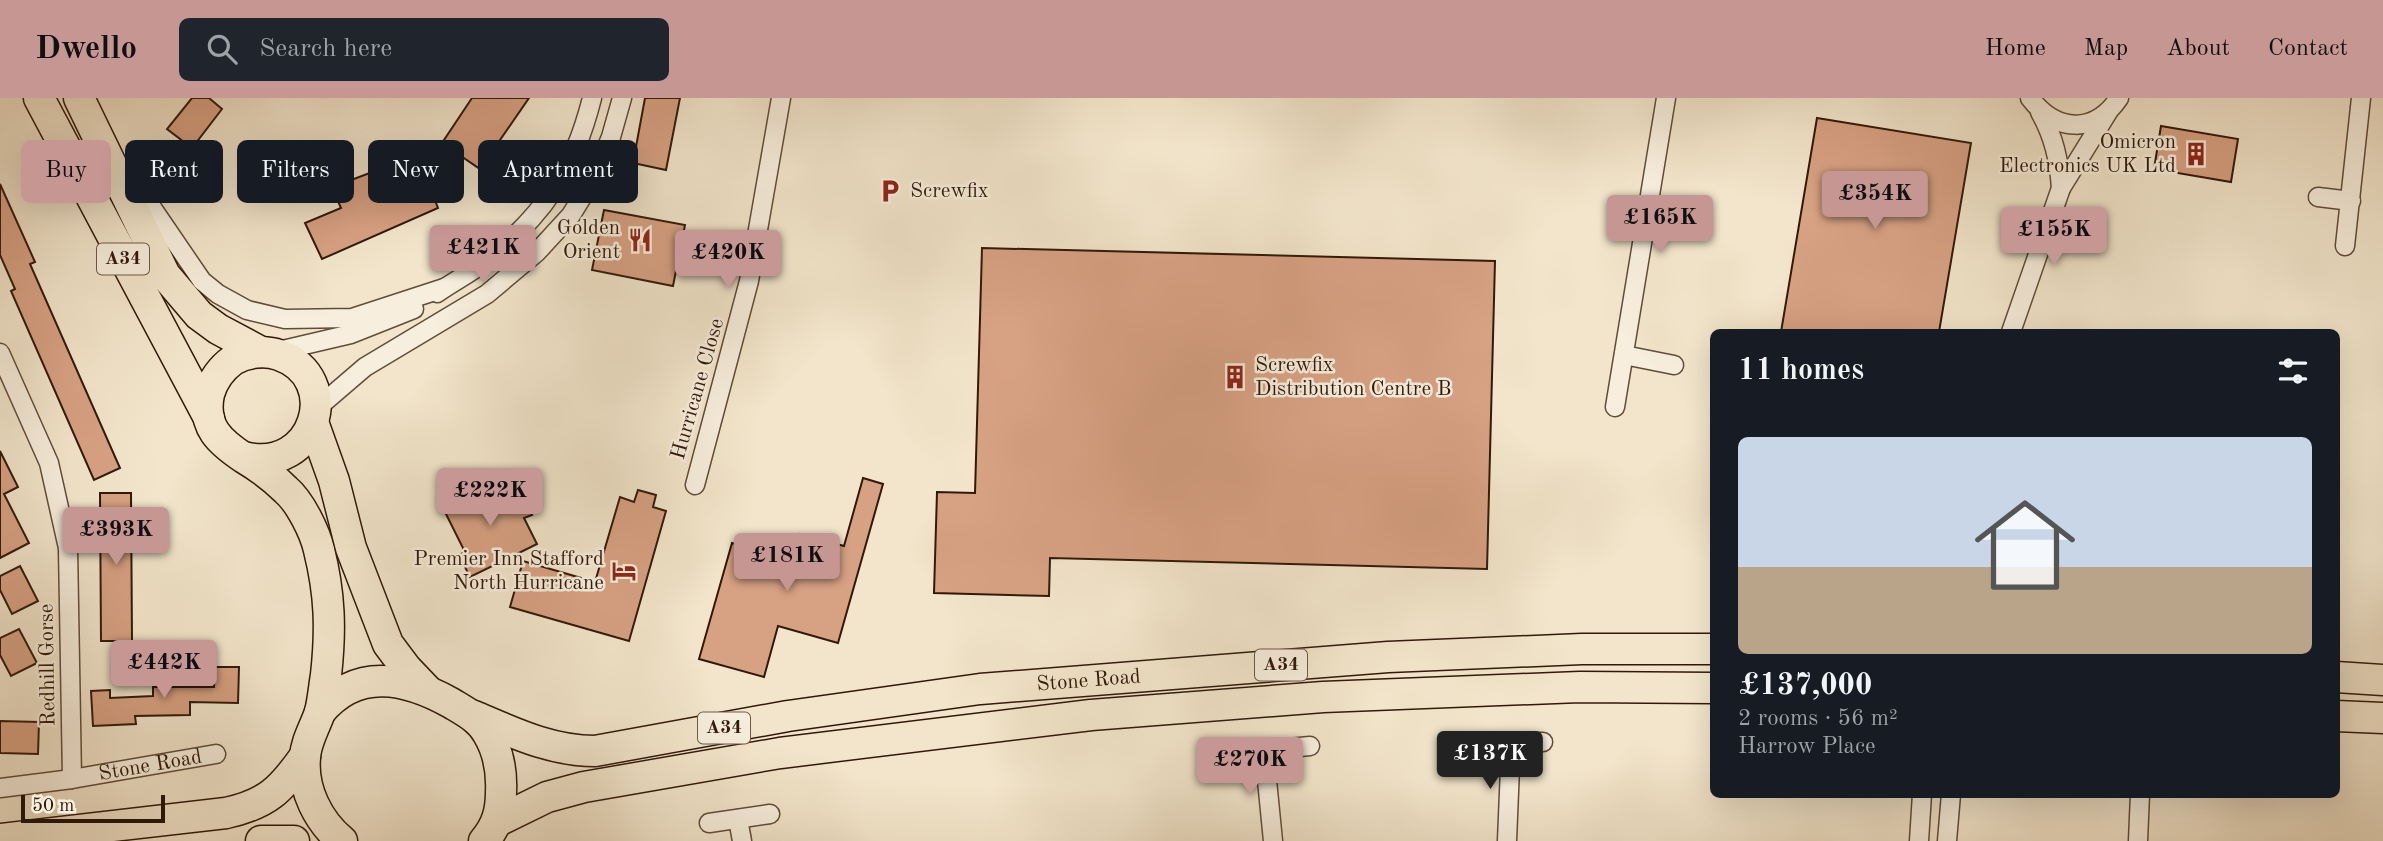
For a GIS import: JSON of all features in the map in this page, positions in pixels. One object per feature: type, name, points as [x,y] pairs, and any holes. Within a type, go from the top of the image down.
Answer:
[{"type":"highway","name":"A34","points":[[39,98],[209,418]]},
{"type":"highway","name":"A34","points":[[80,98],[165,275],[199,315],[219,329],[265,353]]},
{"type":"highway","points":[[0,839],[226,813],[250,807],[281,786],[305,756],[320,712],[326,675],[330,604],[315,536],[289,492],[244,457],[228,449],[216,435],[209,418],[208,404],[215,379],[235,359],[265,353],[289,360],[304,372],[313,390],[314,416],[351,548],[388,644],[427,690]]},
{"type":"highway","points":[[244,457],[265,460],[286,454],[303,441],[314,416]]},
{"type":"highway","name":"Stone Road","points":[[427,690],[474,716],[551,747],[595,751],[788,716],[980,689],[1388,657],[1582,649],[1710,649]]},
{"type":"highway","points":[[2340,677],[2383,680]]},
{"type":"highway","points":[[320,712],[330,700],[361,684],[400,681],[427,690]]},
{"type":"highway","name":"Stone Road","points":[[491,831],[547,797],[584,787],[780,753],[1091,715],[1323,697],[1580,687],[1710,688]]},
{"type":"highway","points":[[474,716],[488,734],[501,768],[501,797],[491,831]]},
{"type":"highway","points":[[2340,716],[2383,718]]},
{"type":"highway","points":[[305,756],[306,786],[315,807],[324,822],[342,841]]},
{"type":"highway","points":[[261,841],[294,841]]},
{"type":"street","points":[[80,98],[202,281],[233,303],[247,310],[285,319],[352,318],[444,288]]},
{"type":"street","points":[[265,353],[351,334],[415,309],[484,262],[537,215],[563,174],[583,134],[592,98]]},
{"type":"street","points":[[314,416],[365,367],[487,294],[537,252],[571,215],[595,176],[611,137],[622,98]]},
{"type":"street","name":"Hurricane Close","points":[[695,485],[750,281],[781,98]]},
{"type":"street","points":[[1615,407],[1665,98]]},
{"type":"street","points":[[2018,98],[2035,105],[2054,121],[2071,125],[2100,118],[2113,105]]},
{"type":"street","points":[[2346,246],[2361,98]]},
{"type":"street","points":[[2035,105],[2054,139],[2062,188]]},
{"type":"street","points":[[2012,329],[2062,188],[2113,105]]},
{"type":"street","points":[[2318,197],[2351,201]]},
{"type":"street","name":"Redhill Gorse","points":[[0,353],[50,463],[68,548],[72,779]]},
{"type":"street","points":[[1624,355],[1674,365]]},
{"type":"street","points":[[1473,742],[1543,742]]},
{"type":"street","points":[[1507,841],[1511,743]]},
{"type":"street","points":[[1225,754],[1310,746]]},
{"type":"street","points":[[1264,750],[1273,841]]},
{"type":"street","name":"Stone Road","points":[[0,789],[216,754]]},
{"type":"street","points":[[1919,841],[1922,798]]},
{"type":"street","points":[[1947,841],[1951,798]]},
{"type":"street","points":[[2138,841],[2140,798]]},
{"type":"street","points":[[709,822],[770,814]]},
{"type":"street","points":[[738,819],[742,841]]},
{"type":"building","points":[[192,98],[209,98],[222,109],[198,140],[181,140],[167,129]]},
{"type":"building","points":[[472,98],[529,98],[500,140],[478,140],[478,168],[464,158],[464,140],[444,140]]},
{"type":"building","points":[[645,98],[680,98],[666,170],[638,164],[637,140]]},
{"type":"building","points":[[1817,118],[1971,143],[1940,329],[1782,329]]},
{"type":"building","name":"Omicron Electronics UK Ltd","points":[[2161,126],[2238,139],[2231,182],[2154,169]]},
{"type":"building","points":[[368,174],[368,203],[436,203],[438,208],[322,259],[305,223],[341,208],[339,203],[354,203],[354,179]]},
{"type":"building","points":[[0,184],[35,262],[30,264],[120,468],[94,480],[11,291],[15,289],[0,255]]},
{"type":"building","name":"Golden Orient","points":[[604,210],[685,225],[673,286],[592,270]]},
{"type":"building","name":"Screwfix Distribution Centre B","points":[[982,248],[1495,261],[1487,569],[1050,558],[1049,596],[934,593],[937,492],[975,493]]},
{"type":"building","points":[[0,451],[18,487],[4,494],[29,543],[0,558]]},
{"type":"building","points":[[863,478],[883,484],[838,643],[778,626],[764,677],[699,659],[732,543],[793,560],[800,534],[844,546]]},
{"type":"building","points":[[483,486],[490,500],[511,489],[515,497],[521,494],[532,515],[524,518],[537,544],[470,577],[459,555],[465,552],[442,506]]},
{"type":"building","name":"Premier Inn Stafford North Hurricane","points":[[638,490],[656,495],[653,507],[666,511],[629,641],[510,607],[523,561],[595,582],[620,497],[634,502]]},
{"type":"building","points":[[100,493],[131,493],[132,641],[101,641]]},
{"type":"building","points":[[20,566],[38,601],[12,614],[0,590],[0,576]]},
{"type":"building","points":[[19,629],[37,663],[11,676],[0,655],[0,638]]},
{"type":"building","points":[[215,667],[239,667],[238,703],[190,702],[190,715],[135,716],[136,724],[93,726],[91,691],[110,690],[110,698],[153,696],[153,687],[214,687]]},
{"type":"building","points":[[0,721],[39,722],[38,754],[0,753]]},
{"type":"place","name":"Omicron Electronics UK Ltd","points":[[2196,154]]},
{"type":"place","name":"Screwfix","points":[[890,191]]},
{"type":"place","name":"Golden Orient","points":[[640,240]]},
{"type":"place","name":"Screwfix Distribution Centre B","points":[[1235,377]]},
{"type":"place","name":"Premier Inn Stafford North Hurricane","points":[[624,571]]}]
